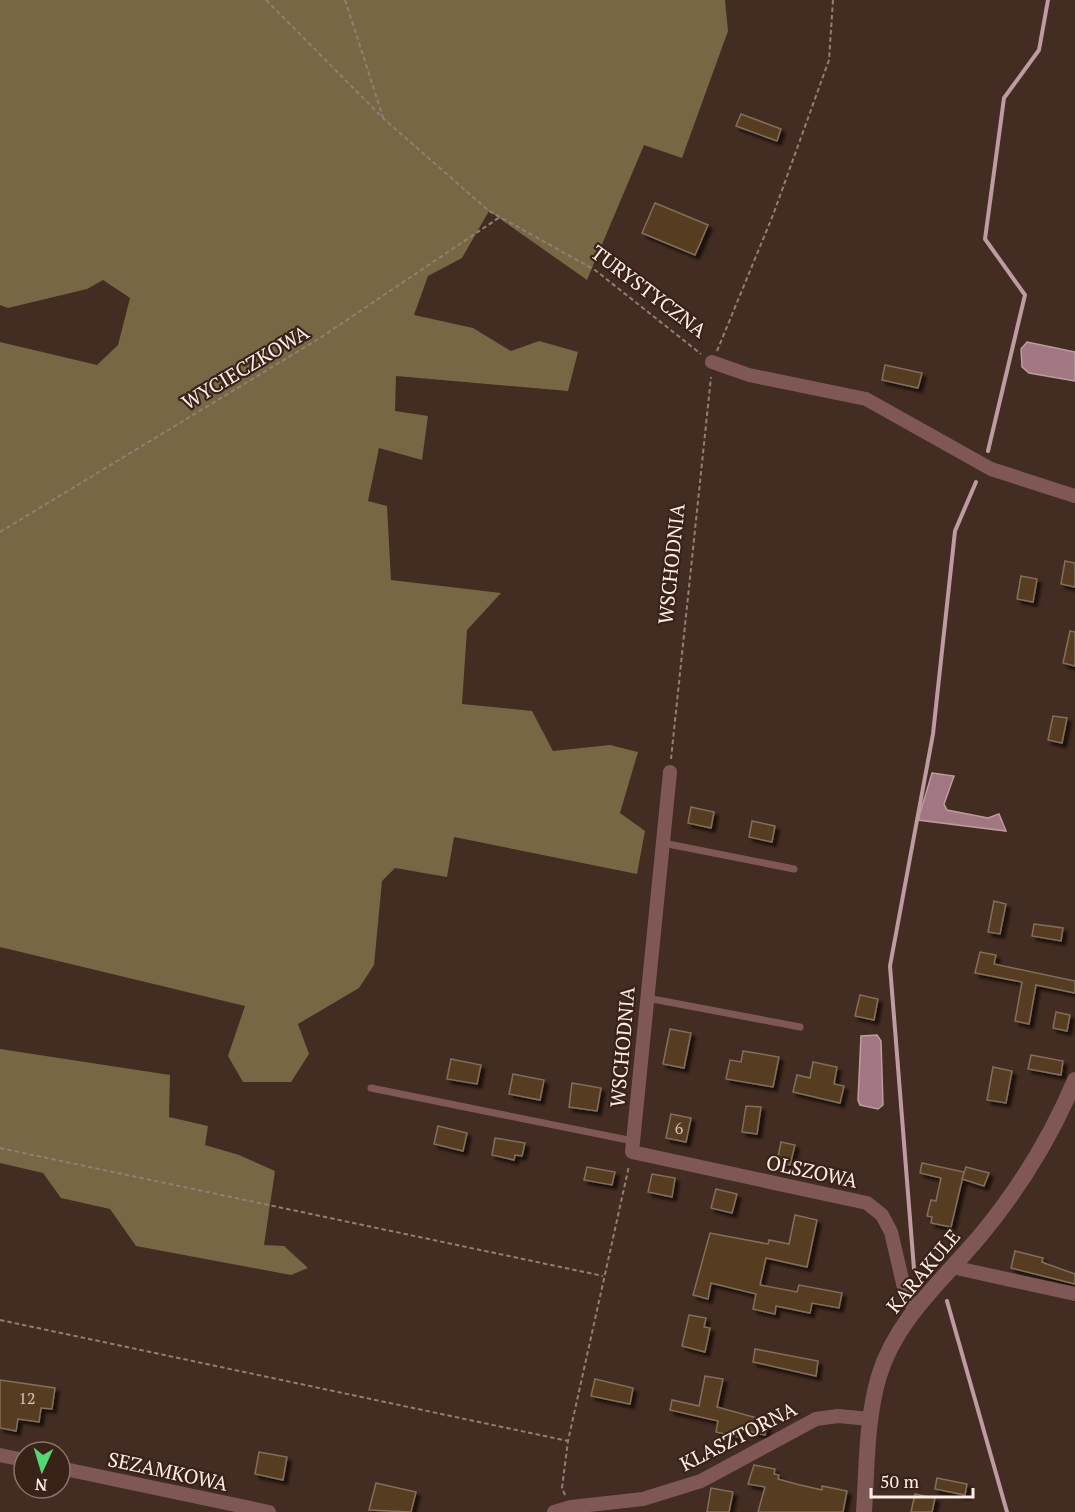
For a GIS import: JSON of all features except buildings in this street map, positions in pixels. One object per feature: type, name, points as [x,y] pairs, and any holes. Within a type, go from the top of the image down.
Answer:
[{"type":"street","name":"TURYSTYCZNA","points":[[712,362],[749,375],[866,399],[991,469],[1075,496]]},
{"type":"street","name":"WSCHODNIA","points":[[633,1147],[670,772]]},
{"type":"street","name":"KARAKULE","points":[[864,1512],[870,1419],[880,1375],[894,1340],[914,1309],[1016,1190],[1042,1149],[1075,1080]]},
{"type":"street","name":"OLSZOWA","points":[[633,1147],[867,1203],[882,1215],[891,1232],[905,1292],[914,1309]]},
{"type":"street","points":[[952,1267],[1075,1294]]},
{"type":"street","name":"KLASZTORNA","points":[[554,1512],[571,1507],[643,1506],[701,1481],[816,1419],[838,1416],[870,1419]]},
{"type":"street","name":"SEZAMKOWA","points":[[72,1471],[269,1512]]},
{"type":"lane","points":[[663,843],[794,869]]},
{"type":"lane","points":[[646,998],[800,1027]]},
{"type":"lane","points":[[371,1088],[633,1147]]},
{"type":"path","name":"TURYSTYCZNA","points":[[266,0],[384,119],[500,218],[595,270],[712,362]]},
{"type":"path","points":[[345,0],[384,119]]},
{"type":"path","name":"WSCHODNIA","points":[[670,772],[712,362],[773,215],[829,60],[832,0]]},
{"type":"path","name":"WYCIECZKOWA","points":[[0,532],[320,338],[500,218]]},
{"type":"path","points":[[571,1507],[562,1488],[568,1441],[633,1147]]},
{"type":"path","points":[[0,1148],[603,1276]]},
{"type":"path","points":[[0,1320],[568,1441]]},
{"type":"shaded area","points":[[0,0],[725,0],[728,31],[682,158],[644,145],[587,280],[489,211],[462,258],[428,276],[414,315],[473,328],[511,351],[539,341],[578,352],[568,391],[396,376],[395,411],[428,416],[422,460],[379,448],[368,501],[387,506],[391,580],[501,593],[467,630],[462,704],[532,711],[553,751],[610,745],[638,752],[620,813],[645,831],[637,874],[454,837],[447,877],[395,868],[382,881],[374,965],[359,988],[298,1024],[309,1054],[291,1082],[243,1082],[228,1056],[245,1006],[0,947],[0,342],[97,365],[118,345],[130,298],[103,280],[87,289],[8,308],[0,305]]},
{"type":"shaded area","points":[[1027,342],[1075,352],[1075,381],[1029,373],[1022,367],[1021,349]]},
{"type":"shaded area","points":[[932,773],[954,776],[944,804],[947,810],[988,818],[999,814],[1006,831],[918,820]]},
{"type":"shaded area","points":[[877,1035],[881,1041],[883,1105],[878,1109],[860,1105],[858,1100],[861,1036]]},
{"type":"shaded area","points":[[0,1049],[170,1075],[169,1117],[208,1126],[205,1145],[239,1155],[275,1171],[264,1245],[284,1246],[308,1268],[291,1275],[136,1246],[110,1209],[61,1198],[43,1173],[0,1163]]},
{"type":"waterway","points":[[988,451],[1025,295],[985,239],[1004,98],[1039,50],[1048,0]]},
{"type":"waterway","points":[[914,1269],[890,966],[933,734],[955,531],[976,482]]},
{"type":"waterway","points":[[947,1301],[1007,1512]]}]
